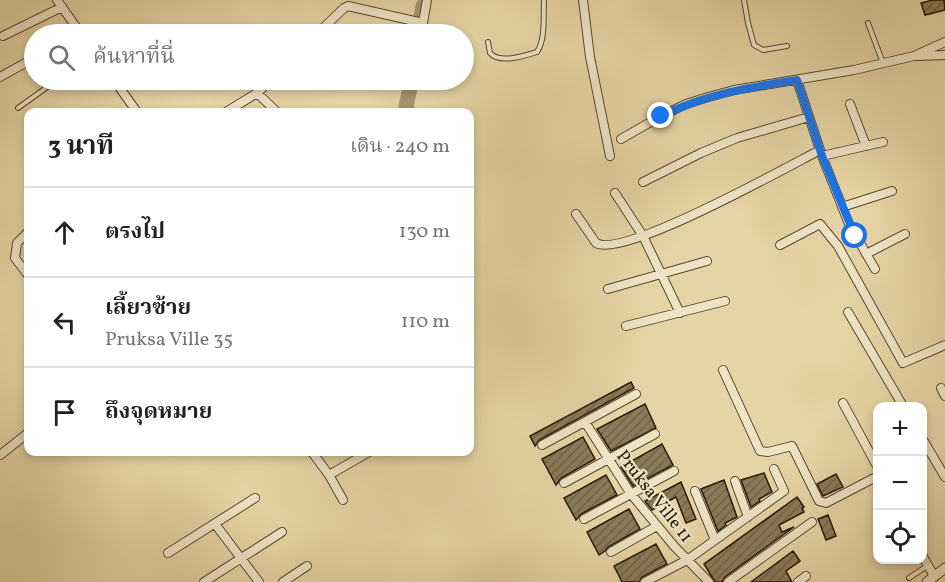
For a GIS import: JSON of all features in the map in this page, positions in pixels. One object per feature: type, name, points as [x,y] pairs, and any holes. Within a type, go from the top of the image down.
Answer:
[{"type":"street","points":[[327,24],[348,6],[419,22],[427,0]]},
{"type":"street","points":[[583,0],[590,57],[610,156]]},
{"type":"street","points":[[3,36],[59,4],[74,24]]},
{"type":"street","points":[[914,56],[945,42]]},
{"type":"street","points":[[621,139],[686,104],[734,90],[797,80],[914,56],[945,55]]},
{"type":"street","points":[[0,77],[24,64]]},
{"type":"street","points":[[797,80],[842,207],[855,236],[875,269]]},
{"type":"street","points":[[121,90],[134,108]]},
{"type":"street","points":[[233,108],[260,90]]},
{"type":"street","points":[[257,93],[273,108]]},
{"type":"street","points":[[850,104],[866,146]]},
{"type":"street","points":[[643,182],[737,138],[809,117]]},
{"type":"street","points":[[576,214],[599,245],[613,245],[643,236],[693,215],[821,153],[883,142]]},
{"type":"street","points":[[842,207],[892,191]]},
{"type":"street","points":[[615,193],[643,236],[680,313]]},
{"type":"street","points":[[780,245],[820,224],[838,246],[903,363],[945,345]]},
{"type":"street","points":[[866,254],[905,234]]},
{"type":"street","points":[[24,236],[17,243],[15,258],[24,270]]},
{"type":"street","points":[[608,289],[707,261]]},
{"type":"street","points":[[626,326],[725,301]]},
{"type":"street","points":[[848,312],[901,402]]},
{"type":"street","points":[[723,370],[760,451],[768,452],[790,445],[795,448],[819,501],[826,503],[873,479]]},
{"type":"street","points":[[543,445],[636,394]]},
{"type":"street","points":[[843,403],[873,459]]},
{"type":"street","name":"Pruksa Ville 11","points":[[585,422],[631,495],[709,582]]},
{"type":"street","points":[[564,483],[655,434]]},
{"type":"street","points":[[0,455],[24,436]]},
{"type":"street","points":[[927,446],[945,477]]},
{"type":"street","points":[[315,456],[343,500]]},
{"type":"street","points":[[329,475],[362,456]]},
{"type":"street","points":[[645,582],[687,560],[787,488],[774,469]]},
{"type":"street","points":[[584,519],[674,471]]},
{"type":"street","points":[[735,481],[748,517]]},
{"type":"street","points":[[695,491],[715,540]]},
{"type":"street","points":[[168,553],[255,498]]},
{"type":"street","points":[[728,582],[812,522]]},
{"type":"street","points":[[215,524],[259,582]]},
{"type":"street","points":[[611,552],[657,526]]},
{"type":"street","points":[[204,582],[282,532]]},
{"type":"street","points":[[283,582],[307,566]]},
{"type":"street","points":[[928,566],[931,579],[945,568]]},
{"type":"street","points":[[798,582],[806,576]]},
{"type":"lane","points":[[488,42],[490,53],[496,57],[508,58],[537,52],[541,47],[544,0]]},
{"type":"lane","points":[[744,0],[754,45],[763,50],[787,46]]},
{"type":"lane","points":[[868,23],[882,63]]},
{"type":"lane","points":[[18,108],[43,90]]},
{"type":"lane","points":[[909,578],[928,566]]},
{"type":"building","points":[[944,0],[945,10],[925,15],[921,3]]},
{"type":"building","points":[[631,382],[634,388],[539,440],[535,446],[530,436]]},
{"type":"building","points":[[645,404],[656,428],[611,451],[597,429]]},
{"type":"building","points":[[583,437],[595,459],[561,478],[556,485],[542,459]]},
{"type":"building","points":[[662,444],[673,465],[633,486],[621,467]]},
{"type":"building","points":[[764,473],[772,492],[759,499],[760,501],[751,507],[741,480]]},
{"type":"building","points":[[836,474],[843,487],[823,496],[817,484]]},
{"type":"building","points":[[606,475],[617,495],[581,514],[576,520],[564,498]]},
{"type":"building","points":[[724,480],[737,517],[725,523],[726,525],[718,531],[701,489]]},
{"type":"building","points":[[681,482],[696,519],[686,523],[676,497],[652,510],[645,501]]},
{"type":"building","points":[[797,497],[804,507],[802,508],[804,512],[779,525],[782,532],[794,527],[725,577],[722,582],[715,582],[704,564]]},
{"type":"building","points":[[629,509],[640,529],[608,547],[599,555],[587,532]]},
{"type":"building","points":[[828,515],[836,536],[826,540],[818,519]]},
{"type":"building","points":[[656,544],[667,564],[642,577],[639,582],[622,582],[614,566]]},
{"type":"building","points":[[793,551],[800,561],[786,571],[792,582],[751,582]]},
{"type":"waterway","points":[[420,24],[423,6]]},
{"type":"waterway","points":[[407,108],[410,90]]},
{"type":"route","points":[[661,116],[686,104],[734,90],[797,80],[822,156],[855,236]]}]
